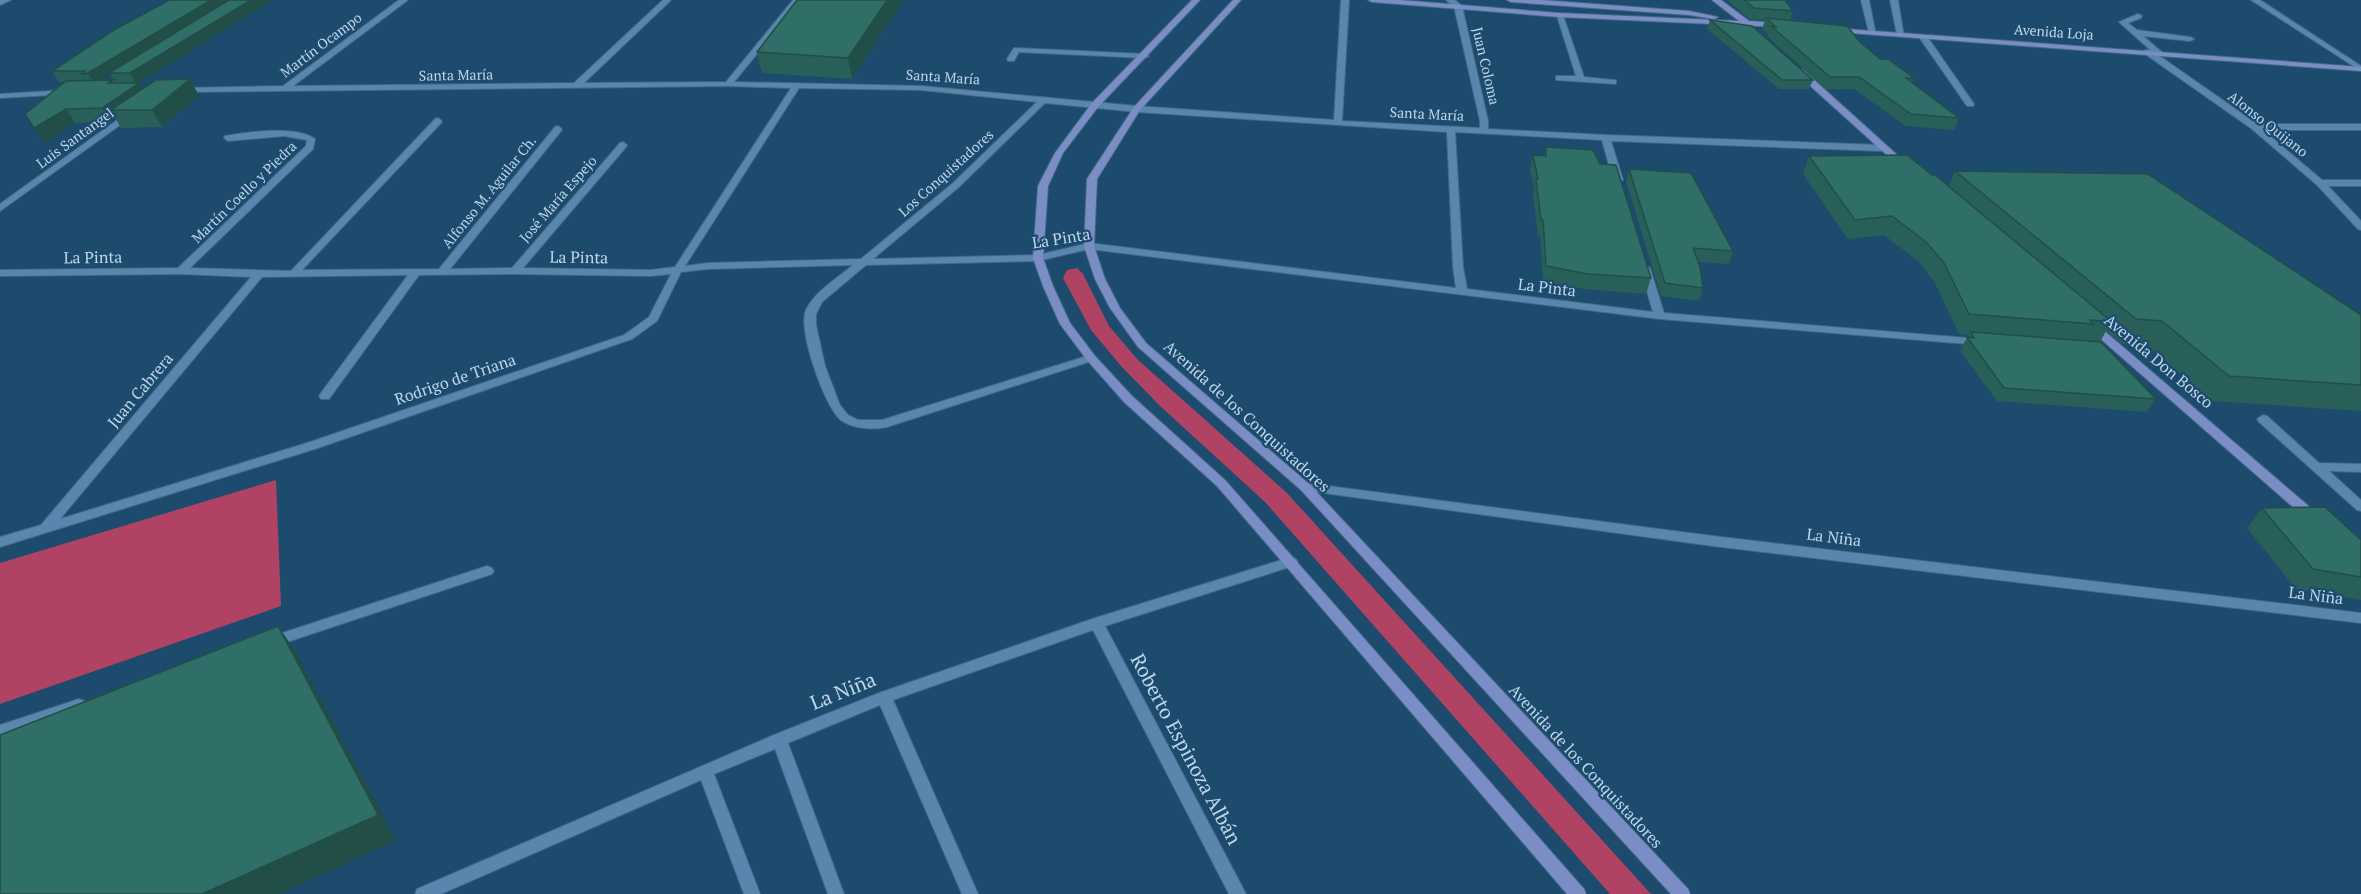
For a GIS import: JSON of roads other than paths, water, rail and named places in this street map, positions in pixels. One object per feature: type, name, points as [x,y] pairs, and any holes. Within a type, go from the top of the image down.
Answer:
[{"type":"main road","points":[[1196,0],[1145,56],[1095,105],[1059,153],[1043,186],[1038,258],[1048,286],[1065,324],[1091,358],[1128,399],[1221,483],[1578,894]]},
{"type":"main road","name":"Avenida de los Conquistadores","points":[[1238,0],[1137,109],[1092,179],[1089,246],[1100,279],[1115,308],[1142,345],[1305,487],[1682,894]]},
{"type":"main road","points":[[1372,0],[1559,15],[1793,26]]},
{"type":"main road","points":[[1511,0],[1689,13],[1745,23]]},
{"type":"main road","points":[[1716,0],[1763,38]]},
{"type":"main road","name":"Avenida Loja","points":[[1827,29],[2361,69]]},
{"type":"main road","points":[[1789,62],[1909,171]]},
{"type":"main road","name":"Avenida Don Bosco","points":[[2078,314],[2327,530]]},
{"type":"street","points":[[0,3],[7,0]]},
{"type":"street","name":"Martín Ocampo","points":[[283,90],[404,0]]},
{"type":"street","points":[[574,87],[667,0]]},
{"type":"street","points":[[728,84],[797,0]]},
{"type":"street","points":[[1338,123],[1345,0]]},
{"type":"street","points":[[1450,0],[1458,6]]},
{"type":"street","points":[[1865,0],[1873,33]]},
{"type":"street","points":[[1894,0],[1901,35]]},
{"type":"street","points":[[2255,0],[2361,69]]},
{"type":"street","name":"Juan Coloma","points":[[1458,6],[1484,122],[1484,131]]},
{"type":"street","points":[[1559,15],[1581,79]]},
{"type":"street","points":[[2138,16],[2123,22],[2159,53]]},
{"type":"street","points":[[2133,32],[2190,39]]},
{"type":"street","points":[[1923,37],[1970,104]]},
{"type":"street","points":[[1011,59],[1017,50],[1145,56]]},
{"type":"street","name":"Alonso Quijano","points":[[2148,52],[2255,127],[2320,183],[2361,227]]},
{"type":"street","points":[[1559,78],[1612,82]]},
{"type":"street","name":"Santa María","points":[[177,90],[728,84],[921,88],[1137,109],[1338,123],[1606,138],[1882,148]]},
{"type":"street","name":"Rodrigo de Triana","points":[[0,543],[314,445],[628,337],[653,319],[677,271],[797,85]]},
{"type":"street","points":[[0,96],[75,92]]},
{"type":"street","name":"Los Conquistadores","points":[[1044,99],[956,185],[819,300],[809,312],[810,327],[830,398],[841,415],[861,426],[883,424],[1091,358]]},
{"type":"street","name":"Luis Santangel","points":[[0,208],[136,111]]},
{"type":"street","points":[[294,273],[438,121]]},
{"type":"street","points":[[2255,127],[2361,127]]},
{"type":"street","name":"Alfonso M. Aguilar Ch.","points":[[442,272],[558,129]]},
{"type":"street","points":[[1452,129],[1458,267],[1462,293]]},
{"type":"street","name":"Martín Coello y Piedra","points":[[181,271],[310,147],[311,138],[307,135],[293,134],[228,138]]},
{"type":"street","points":[[1606,138],[1621,190]]},
{"type":"street","name":"José María Espejo","points":[[515,271],[623,145]]},
{"type":"street","points":[[2320,183],[2361,183]]},
{"type":"street","name":"La Pinta","points":[[0,273],[181,271],[259,274],[515,271],[650,273],[708,266],[1038,258],[1089,246],[1660,316],[1993,343]]},
{"type":"street","points":[[1642,258],[1660,316]]},
{"type":"street","points":[[324,396],[416,272]]},
{"type":"street","name":"Juan Cabrera","points":[[46,527],[259,274]]},
{"type":"street","points":[[2099,351],[2122,352]]},
{"type":"street","points":[[2263,419],[2361,507]]},
{"type":"street","points":[[2317,467],[2361,468]]},
{"type":"street","name":"La Niña","points":[[1305,487],[1713,541],[2360,618]]},
{"type":"street","name":"La Niña","points":[[423,894],[779,739],[884,697],[1097,623],[1291,562]]},
{"type":"street","points":[[260,646],[487,571]]},
{"type":"street","name":"Roberto Espinoza Albán","points":[[1097,623],[1238,894]]},
{"type":"street","points":[[884,697],[970,894]]},
{"type":"street","points":[[0,731],[89,702]]},
{"type":"street","points":[[779,739],[836,894]]},
{"type":"street","points":[[705,771],[752,894]]}]
